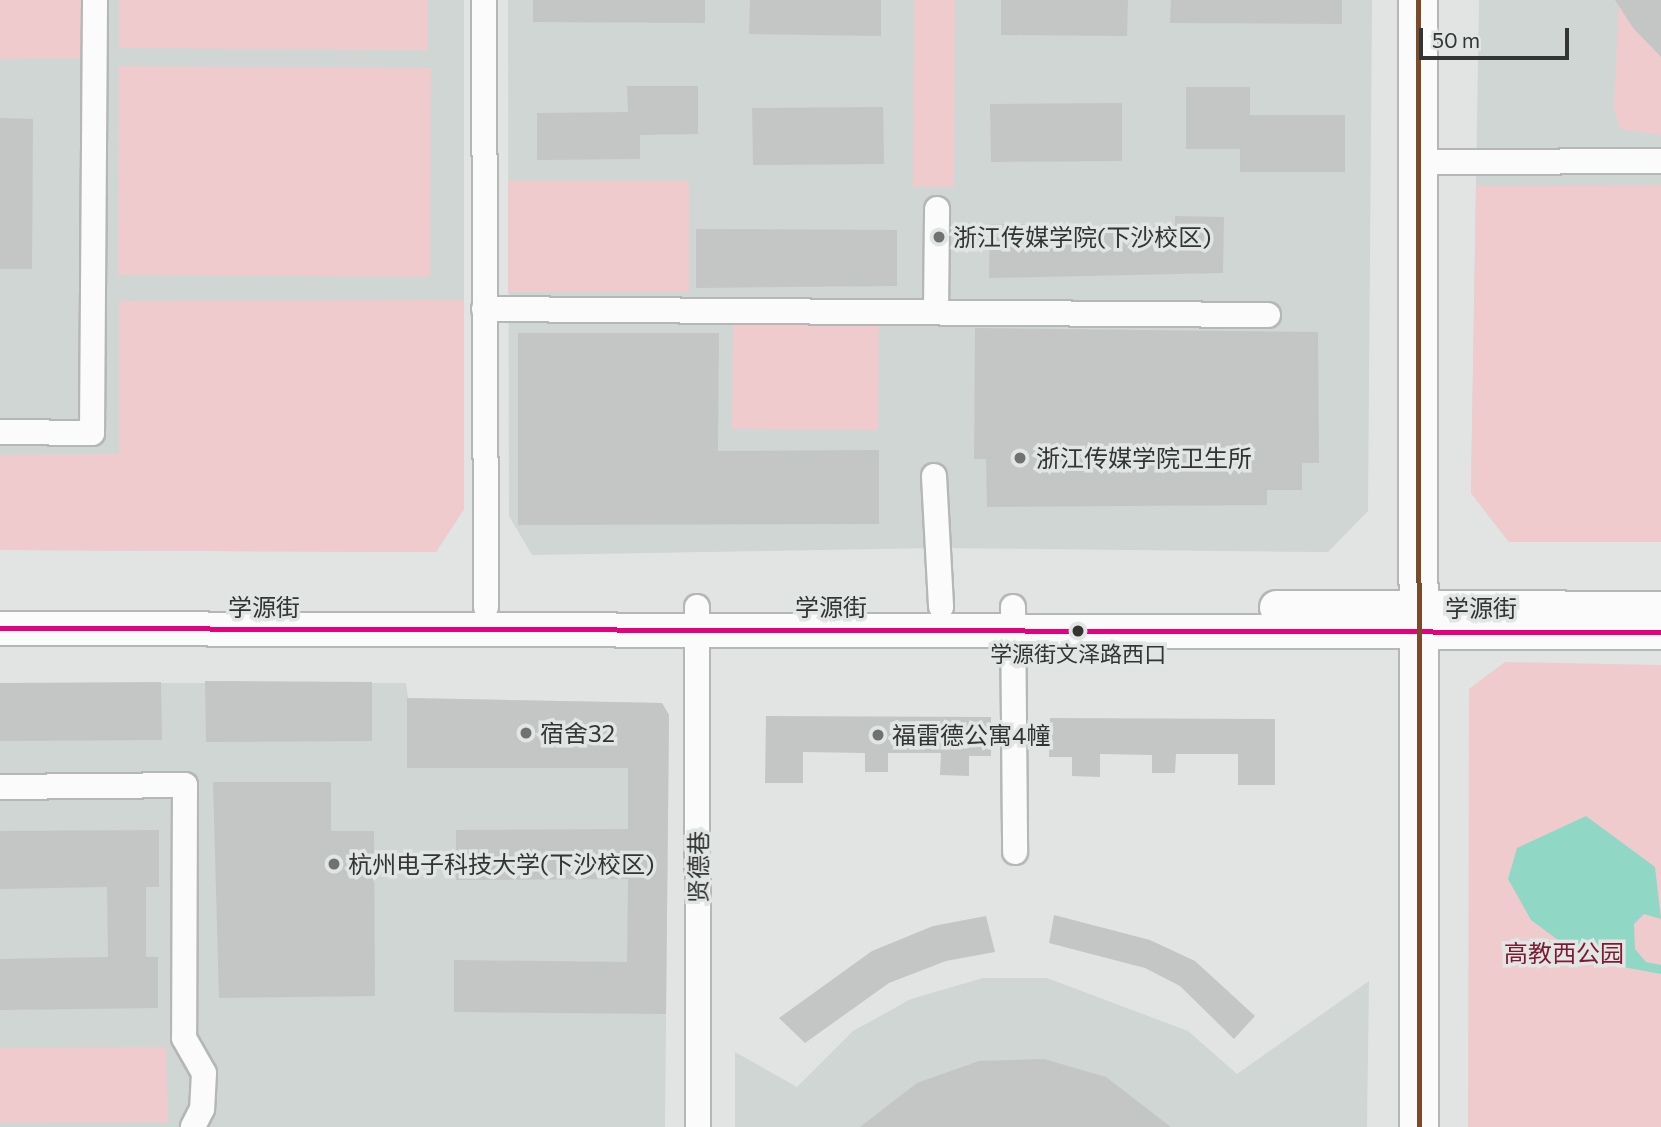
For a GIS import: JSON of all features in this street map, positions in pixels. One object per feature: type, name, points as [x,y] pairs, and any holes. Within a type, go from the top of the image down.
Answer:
[{"type":"main road","points":[[1418,0],[1421,620],[1419,1127]]},
{"type":"main road","name":"学源街","points":[[0,606],[486,607],[697,617],[941,607],[1013,618]]},
{"type":"main road","name":"学源街","points":[[1421,620],[1661,608]]},
{"type":"main road","name":"学源街","points":[[0,628],[697,617],[1421,620],[1661,632]]},
{"type":"street","points":[[0,432],[92,433],[95,0]]},
{"type":"street","points":[[484,0],[486,607]]},
{"type":"street","points":[[1419,162],[1661,161]]},
{"type":"street","points":[[936,311],[937,209]]},
{"type":"street","points":[[484,309],[1268,315]]},
{"type":"street","points":[[934,476],[941,607]]},
{"type":"street","name":"贤德巷","points":[[697,617],[698,1127]]},
{"type":"street","points":[[1013,618],[1016,852]]},
{"type":"street","points":[[0,788],[185,785],[184,1038],[204,1073],[202,1110],[193,1127]]},
{"type":"shaded area","points":[[0,0],[464,0],[464,509],[436,552],[0,550]]},
{"type":"shaded area","name":"浙江传媒学院(下沙校区)","points":[[508,0],[1372,0],[1368,511],[1328,552],[934,548],[532,555],[509,516]]},
{"type":"shaded area","points":[[1479,0],[1661,0],[1661,542],[1509,542],[1471,493]]},
{"type":"shaded area","name":"杭州电子科技大学(下沙校区)","points":[[0,683],[406,683],[408,698],[662,703],[669,715],[665,1127],[0,1127]]},
{"type":"shaded area","points":[[1586,816],[1655,867],[1661,919],[1644,914],[1634,924],[1635,949],[1646,962],[1661,965],[1661,974],[1585,960],[1531,920],[1508,879],[1517,848]]},
{"type":"shaded area","points":[[983,978],[1047,978],[1188,1031],[1237,1074],[1369,981],[1367,1127],[735,1127],[735,1052],[797,1087],[853,1031],[911,999]]},
{"type":"green space","points":[[0,0],[95,0],[95,58],[0,59]]},
{"type":"green space","points":[[119,0],[428,0],[428,50],[119,48]]},
{"type":"green space","points":[[914,0],[955,0],[954,187],[913,187]]},
{"type":"green space","points":[[1619,0],[1661,0],[1661,135],[1620,129],[1614,107]]},
{"type":"green space","points":[[119,66],[431,68],[430,277],[118,275]]},
{"type":"green space","points":[[508,181],[689,181],[689,292],[508,292]]},
{"type":"green space","points":[[1661,185],[1661,542],[1509,542],[1471,493],[1476,186]]},
{"type":"green space","points":[[464,300],[464,509],[436,552],[0,550],[0,455],[119,454],[119,301]]},
{"type":"green space","points":[[733,323],[879,324],[878,430],[732,429]]},
{"type":"green space","name":"高教西公园","points":[[1505,662],[1661,665],[1661,1127],[1468,1127],[1469,689]]},
{"type":"green space","points":[[166,1047],[168,1122],[0,1123],[0,1048]]},
{"type":"building","points":[[533,0],[705,0],[705,23],[533,22]]},
{"type":"building","points":[[750,0],[881,0],[881,36],[749,34]]},
{"type":"building","points":[[1001,0],[1128,0],[1127,36],[1001,35]]},
{"type":"building","points":[[1171,0],[1342,0],[1342,24],[1170,23]]},
{"type":"building","points":[[1615,0],[1661,0],[1661,57],[1633,28]]},
{"type":"building","points":[[627,86],[698,86],[698,134],[640,135],[640,159],[537,160],[537,113],[628,112]]},
{"type":"building","points":[[1186,87],[1250,87],[1250,115],[1345,115],[1345,172],[1240,172],[1240,149],[1186,149]]},
{"type":"building","points":[[1122,103],[1122,161],[991,162],[990,104]]},
{"type":"building","points":[[883,107],[884,164],[753,165],[752,108]]},
{"type":"building","points":[[0,118],[33,119],[32,269],[0,269]]},
{"type":"building","points":[[1175,216],[1224,217],[1223,273],[989,278],[990,224],[1175,227]]},
{"type":"building","points":[[696,229],[897,230],[897,286],[696,288]]},
{"type":"building","points":[[975,328],[1318,332],[1319,463],[1302,463],[1302,490],[1267,490],[1267,505],[987,507],[986,459],[974,459]]},
{"type":"building","points":[[518,333],[719,333],[718,451],[879,450],[879,524],[518,525]]},
{"type":"building","points":[[205,681],[372,682],[372,741],[206,742]]},
{"type":"building","points":[[161,682],[162,740],[0,741],[0,683]]},
{"type":"building","points":[[407,698],[662,703],[669,715],[666,1014],[454,1012],[454,960],[627,962],[628,879],[456,880],[456,830],[628,829],[628,768],[407,768]]},
{"type":"building","name":"福雷德公寓4幢","points":[[766,716],[991,717],[991,756],[969,756],[969,776],[940,775],[941,753],[888,753],[888,772],[865,772],[865,753],[803,752],[803,783],[765,783]]},
{"type":"building","points":[[1050,718],[1275,719],[1275,785],[1238,785],[1238,754],[1176,754],[1175,773],[1152,773],[1152,755],[1100,754],[1100,777],[1072,776],[1072,757],[1049,757]]},
{"type":"building","points":[[213,782],[331,782],[331,831],[374,831],[375,996],[219,998]]},
{"type":"building","points":[[159,830],[159,887],[146,887],[146,957],[158,957],[158,1008],[0,1010],[0,959],[108,957],[107,887],[0,889],[0,831]]},
{"type":"building","points":[[1054,915],[1150,940],[1195,961],[1255,1016],[1234,1039],[1180,986],[1145,968],[1049,943]]},
{"type":"building","points":[[986,916],[995,952],[946,961],[889,983],[805,1043],[779,1018],[872,951],[933,926]]},
{"type":"building","points":[[1044,1059],[1106,1077],[1171,1127],[860,1127],[917,1083],[979,1061]]},
{"type":"transit line","points":[[1418,0],[1419,1127]]},
{"type":"transit line","points":[[0,628],[1661,632]]},
{"type":"place","name":"浙江传媒学院(下沙校区)","points":[[939,237]]},
{"type":"place","name":"浙江传媒学院卫生所","points":[[1020,458]]},
{"type":"place","name":"学源街文泽路西口","points":[[1078,631]]},
{"type":"place","name":"宿舍32","points":[[526,733]]},
{"type":"place","name":"福雷德公寓4幢","points":[[878,735]]},
{"type":"place","name":"杭州电子科技大学(下沙校区)","points":[[334,864]]}]
